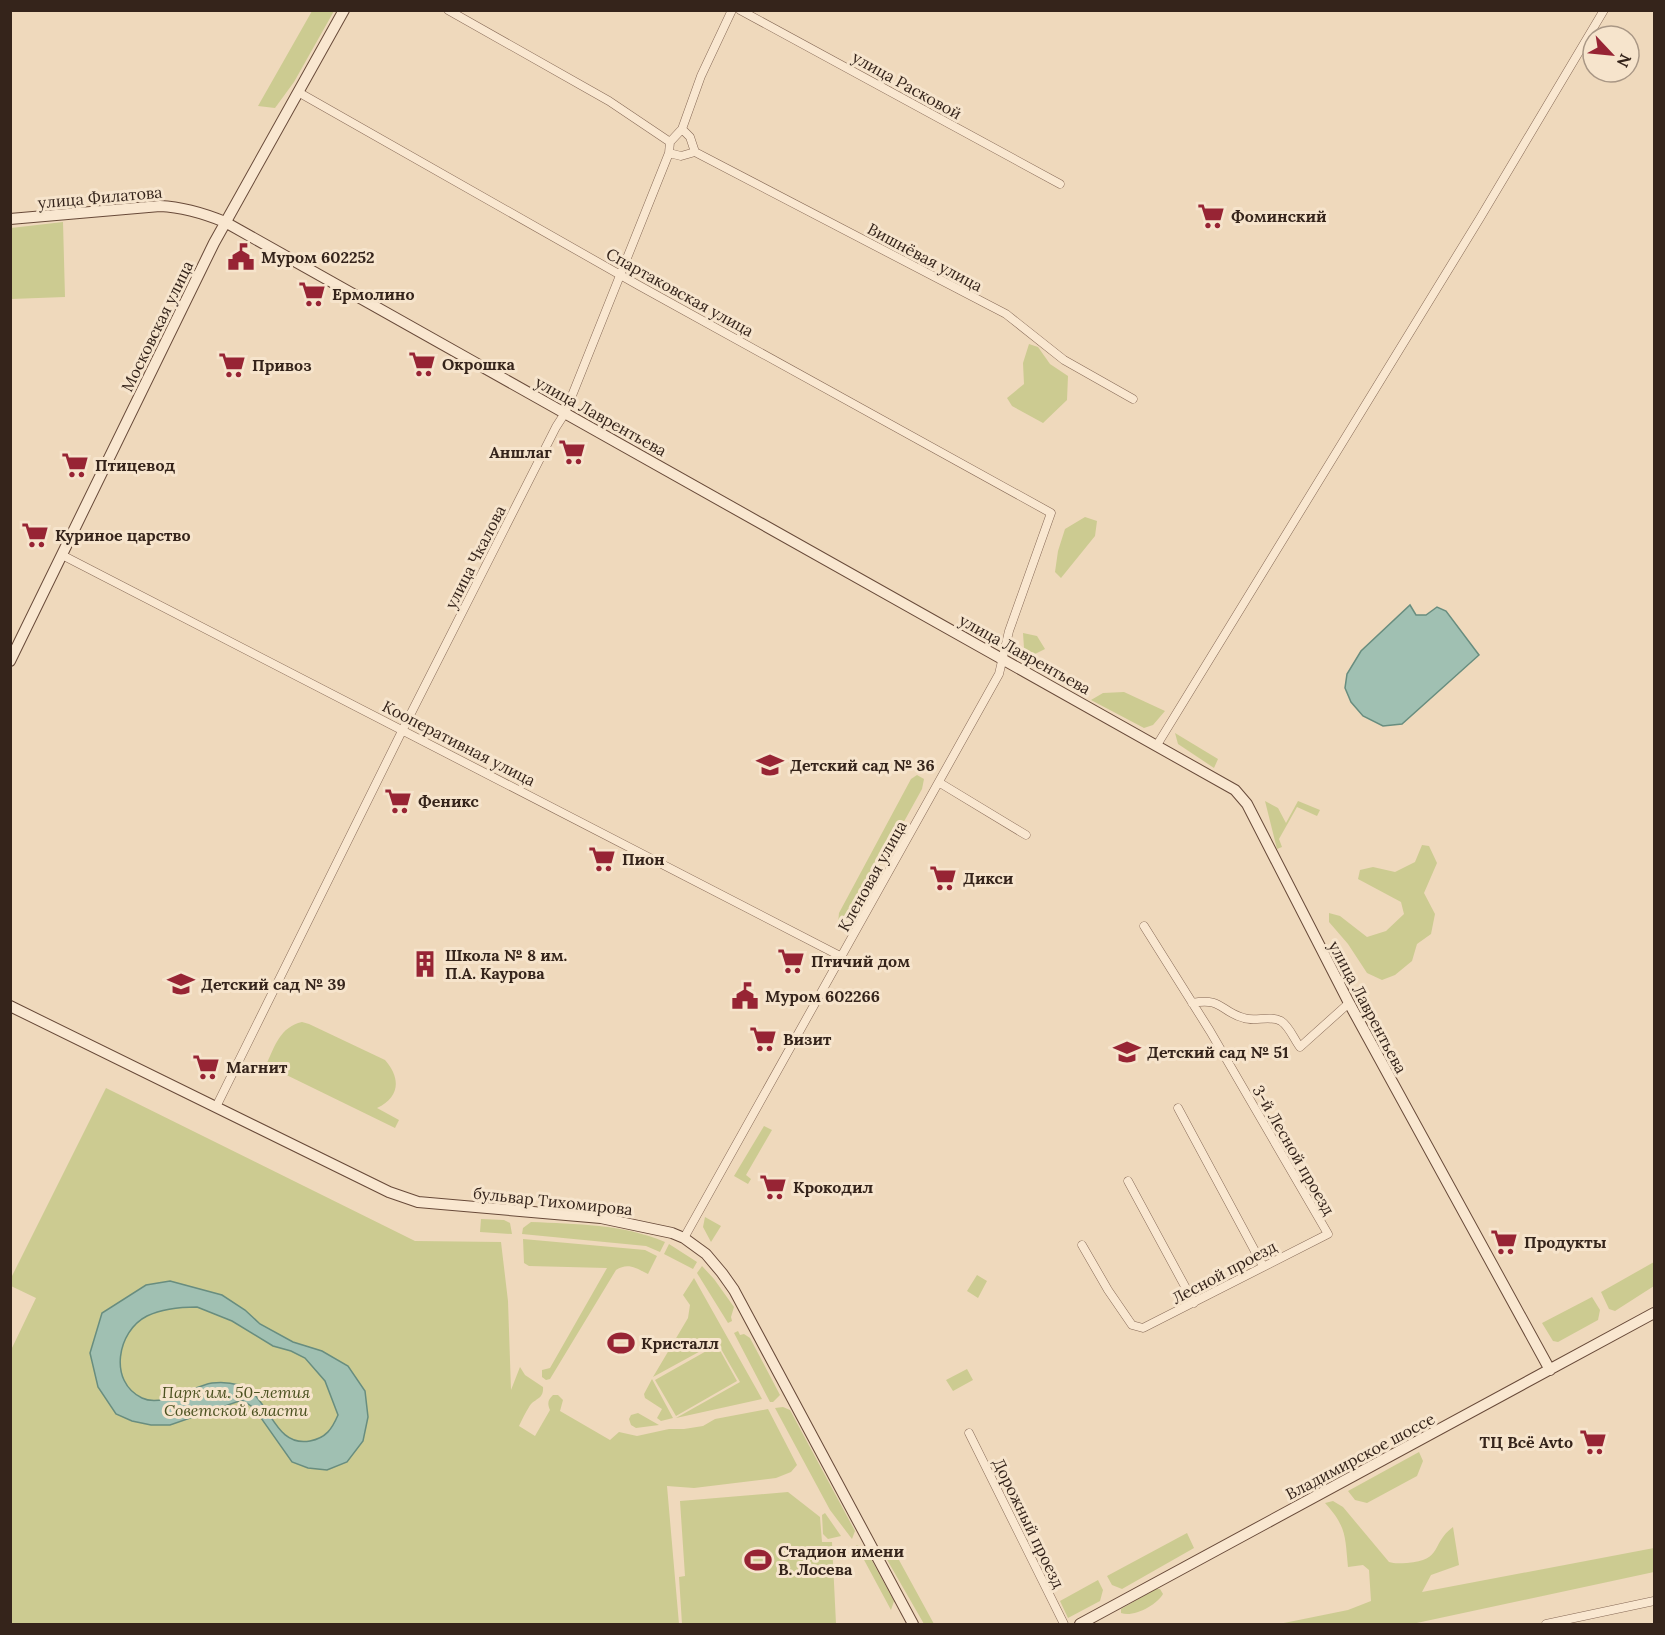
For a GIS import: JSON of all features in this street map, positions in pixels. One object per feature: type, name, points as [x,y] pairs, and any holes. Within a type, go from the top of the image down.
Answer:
[{"type":"street","name":"Московская улица","points":[[10,661],[225,222],[344,10]]},
{"type":"street","points":[[448,10],[609,101],[670,142],[682,129],[701,76],[732,10]]},
{"type":"street","name":"улица Расковой","points":[[740,10],[1060,184]]},
{"type":"street","points":[[1157,745],[1604,10]]},
{"type":"street","name":"Спартаковская улица","points":[[298,92],[1051,513]]},
{"type":"street","points":[[682,129],[690,137],[695,152]]},
{"type":"street","name":"улица Чкалова","points":[[216,1107],[403,729],[548,442],[565,413],[669,153],[670,142]]},
{"type":"street","name":"Вишнёвая улица","points":[[669,153],[681,156],[695,152],[1006,314],[1064,360],[1133,399]]},
{"type":"street","name":"улица Филатова","points":[[10,219],[160,206],[196,211],[225,222]]},
{"type":"street","name":"улица Лаврентьева","points":[[225,222],[1235,790],[1247,804],[1349,1004],[1550,1370]]},
{"type":"street","name":"Кленовая улица","points":[[684,1238],[999,674],[1009,631],[1051,513]]},
{"type":"street","name":"Кооперативная улица","points":[[62,555],[842,957]]},
{"type":"street","points":[[940,783],[1026,835]]},
{"type":"street","name":"3-й Лесной проезд","points":[[1144,926],[1328,1234]]},
{"type":"street","points":[[1192,1003],[1206,1000],[1217,1003],[1244,1018],[1277,1019],[1283,1022],[1300,1047],[1349,1004]]},
{"type":"street","name":"бульвар Тихомирова","points":[[10,1006],[389,1192],[418,1202],[601,1218],[653,1228],[684,1238],[715,1263],[734,1290],[913,1624]]},
{"type":"street","points":[[1178,1108],[1263,1266]]},
{"type":"street","points":[[1128,1181],[1194,1304]]},
{"type":"street","name":"Лесной проезд","points":[[1082,1245],[1108,1290],[1132,1325],[1143,1328],[1328,1234]]},
{"type":"street","name":"Владимирское шоссе","points":[[1080,1624],[1654,1313]]},
{"type":"street","name":"Дорожный проезд","points":[[969,1433],[1064,1624]]},
{"type":"street","points":[[1546,1624],[1654,1601]]},
{"type":"green space","points":[[312,11],[334,11],[294,82],[275,108],[258,106]]},
{"type":"green space","points":[[63,222],[65,297],[11,299],[11,228]]},
{"type":"green space","points":[[1029,344],[1038,347],[1050,364],[1068,376],[1067,400],[1043,423],[1012,406],[1007,398],[1024,384],[1023,363]]},
{"type":"green space","points":[[1085,517],[1097,521],[1095,536],[1061,578],[1055,572],[1058,551],[1065,529]]},
{"type":"green space","points":[[1023,633],[1037,636],[1045,649],[1035,654],[1024,648]]},
{"type":"green space","points":[[1124,692],[1165,711],[1153,725],[1144,728],[1091,700],[1103,693]]},
{"type":"green space","points":[[1175,733],[1218,759],[1214,768],[1178,744]]},
{"type":"green space","points":[[917,775],[924,779],[922,789],[848,923],[843,928],[838,924],[839,913],[911,779]]},
{"type":"green space","points":[[1265,801],[1278,808],[1286,823],[1298,801],[1320,810],[1317,816],[1297,807],[1279,839],[1282,847],[1277,849]]},
{"type":"green space","points":[[1422,845],[1429,846],[1437,863],[1424,893],[1435,914],[1431,934],[1417,944],[1412,961],[1395,975],[1382,980],[1367,973],[1348,944],[1329,922],[1329,913],[1340,916],[1367,937],[1386,931],[1404,914],[1401,902],[1358,879],[1360,870],[1373,867],[1395,872],[1415,862]]},
{"type":"green space","points":[[302,1022],[385,1060],[394,1074],[396,1087],[385,1104],[377,1108],[399,1120],[395,1128],[266,1065],[283,1033],[288,1028]]},
{"type":"green space","name":"Парк им. 50-летия Советской власти","points":[[106,1088],[415,1241],[501,1242],[508,1301],[511,1390],[520,1367],[525,1375],[543,1387],[542,1394],[531,1404],[519,1426],[535,1436],[550,1410],[548,1402],[553,1395],[558,1395],[563,1400],[560,1411],[610,1440],[619,1432],[637,1436],[669,1429],[684,1429],[703,1426],[715,1419],[768,1409],[797,1465],[791,1472],[776,1478],[694,1488],[667,1486],[679,1624],[10,1624],[11,1350],[36,1298],[11,1286],[11,1278]]},
{"type":"green space","points":[[764,1126],[772,1130],[746,1175],[751,1179],[748,1184],[734,1176]]},
{"type":"green space","points":[[705,1217],[721,1226],[711,1242],[703,1227]]},
{"type":"green space","points":[[481,1219],[504,1220],[510,1223],[512,1234],[480,1232]]},
{"type":"green space","points":[[531,1222],[616,1228],[665,1242],[660,1252],[646,1246],[522,1234],[523,1228]]},
{"type":"green space","points":[[523,1239],[645,1250],[657,1256],[648,1274],[628,1266],[616,1270],[550,1379],[546,1380],[542,1377],[542,1370],[550,1368],[607,1268],[529,1266],[524,1263]]},
{"type":"green space","points":[[669,1244],[697,1262],[693,1269],[664,1254]]},
{"type":"green space","points":[[1654,1262],[1654,1286],[1615,1311],[1609,1309],[1601,1292]]},
{"type":"green space","points":[[702,1266],[734,1307],[732,1321],[728,1323],[697,1273]]},
{"type":"green space","points":[[977,1275],[987,1281],[978,1298],[967,1291]]},
{"type":"green space","points":[[694,1278],[762,1399],[676,1418],[740,1382],[717,1342],[653,1377],[688,1318],[690,1305],[683,1295]]},
{"type":"green space","points":[[1592,1297],[1600,1310],[1598,1320],[1558,1342],[1553,1341],[1542,1323]]},
{"type":"green space","points":[[738,1331],[740,1335],[744,1334],[750,1338],[780,1395],[773,1402],[770,1402],[734,1333]]},
{"type":"green space","points":[[717,1345],[737,1381],[676,1416],[655,1380]]},
{"type":"green space","points":[[967,1369],[973,1380],[953,1391],[946,1380]]},
{"type":"green space","points":[[652,1379],[673,1418],[661,1421],[657,1418],[662,1409],[645,1398],[644,1394]]},
{"type":"green space","points":[[783,1407],[790,1410],[855,1531],[852,1539],[830,1510],[775,1408]]},
{"type":"green space","points":[[638,1413],[659,1425],[636,1428],[631,1425],[629,1419],[631,1415]]},
{"type":"green space","points":[[1419,1452],[1423,1461],[1417,1476],[1367,1503],[1355,1500],[1348,1491]]},
{"type":"green space","name":"Стадион имени В. Лосева","points":[[788,1492],[820,1517],[822,1542],[832,1542],[836,1624],[682,1624],[679,1577],[685,1576],[680,1501]]},
{"type":"green space","points":[[1333,1501],[1343,1507],[1391,1563],[1407,1563],[1427,1558],[1432,1555],[1441,1539],[1453,1527],[1459,1565],[1431,1575],[1422,1592],[1654,1548],[1654,1572],[1412,1624],[1279,1624],[1348,1610],[1371,1601],[1369,1570],[1363,1565],[1348,1567],[1344,1533],[1325,1503]]},
{"type":"green space","points":[[825,1513],[841,1536],[828,1539],[823,1534],[822,1515]]},
{"type":"green space","points":[[1187,1533],[1194,1548],[1122,1589],[1112,1585],[1107,1576]]},
{"type":"green space","points":[[856,1545],[865,1548],[894,1601],[891,1610]]},
{"type":"green space","points":[[893,1549],[934,1624],[924,1624],[882,1551]]},
{"type":"green space","points":[[1098,1580],[1103,1590],[1100,1601],[1068,1618],[1060,1601]]},
{"type":"green space","points":[[1156,1589],[1160,1589],[1163,1594],[1150,1606],[1132,1614],[1121,1613],[1121,1609]]},
{"type":"shaded area","points":[[1410,605],[1416,615],[1426,615],[1437,607],[1446,611],[1479,655],[1402,724],[1383,726],[1363,716],[1351,702],[1345,688],[1347,674],[1361,651]]},
{"type":"shaded area","points":[[170,1281],[222,1295],[245,1310],[260,1324],[293,1342],[322,1351],[348,1366],[365,1391],[368,1417],[363,1441],[347,1462],[327,1470],[308,1468],[292,1462],[254,1408],[242,1400],[170,1425],[151,1425],[132,1421],[116,1414],[98,1387],[90,1353],[102,1313],[146,1285]],"holes":[[[197,1307],[232,1321],[273,1346],[305,1358],[325,1381],[338,1415],[331,1429],[316,1440],[297,1441],[287,1437],[258,1399],[239,1385],[212,1383],[168,1398],[150,1400],[142,1398],[131,1390],[124,1381],[121,1369],[123,1344],[137,1323],[147,1316],[172,1309]]]},
{"type":"place","name":"Фоминский","points":[[1211,216]]},
{"type":"place","name":"Муром 602252","points":[[241,257]]},
{"type":"place","name":"Ермолино","points":[[312,294]]},
{"type":"place","name":"Окрошка","points":[[422,364]]},
{"type":"place","name":"Привоз","points":[[232,365]]},
{"type":"place","name":"Аншлаг","points":[[572,452]]},
{"type":"place","name":"Птицевод","points":[[75,465]]},
{"type":"place","name":"Куриное царство","points":[[35,535]]},
{"type":"place","name":"Детский сад № 36","points":[[770,765]]},
{"type":"place","name":"Феникс","points":[[398,801]]},
{"type":"place","name":"Пион","points":[[602,859]]},
{"type":"place","name":"Дикси","points":[[943,878]]},
{"type":"place","name":"Птичий дом","points":[[791,961]]},
{"type":"place","name":"Школа № 8 им. П.А. Каурова","points":[[425,964]]},
{"type":"place","name":"Детский сад № 39","points":[[181,984]]},
{"type":"place","name":"Муром 602266","points":[[745,996]]},
{"type":"place","name":"Визит","points":[[763,1039]]},
{"type":"place","name":"Детский сад № 51","points":[[1127,1052]]},
{"type":"place","name":"Магнит","points":[[206,1067]]},
{"type":"place","name":"Крокодил","points":[[773,1187]]},
{"type":"place","name":"Продукты","points":[[1504,1242]]},
{"type":"place","name":"Кристалл","points":[[621,1343]]},
{"type":"place","name":"ТЦ Всё Avto","points":[[1593,1442]]},
{"type":"place","name":"Стадион имени В. Лосева","points":[[758,1560]]}]
